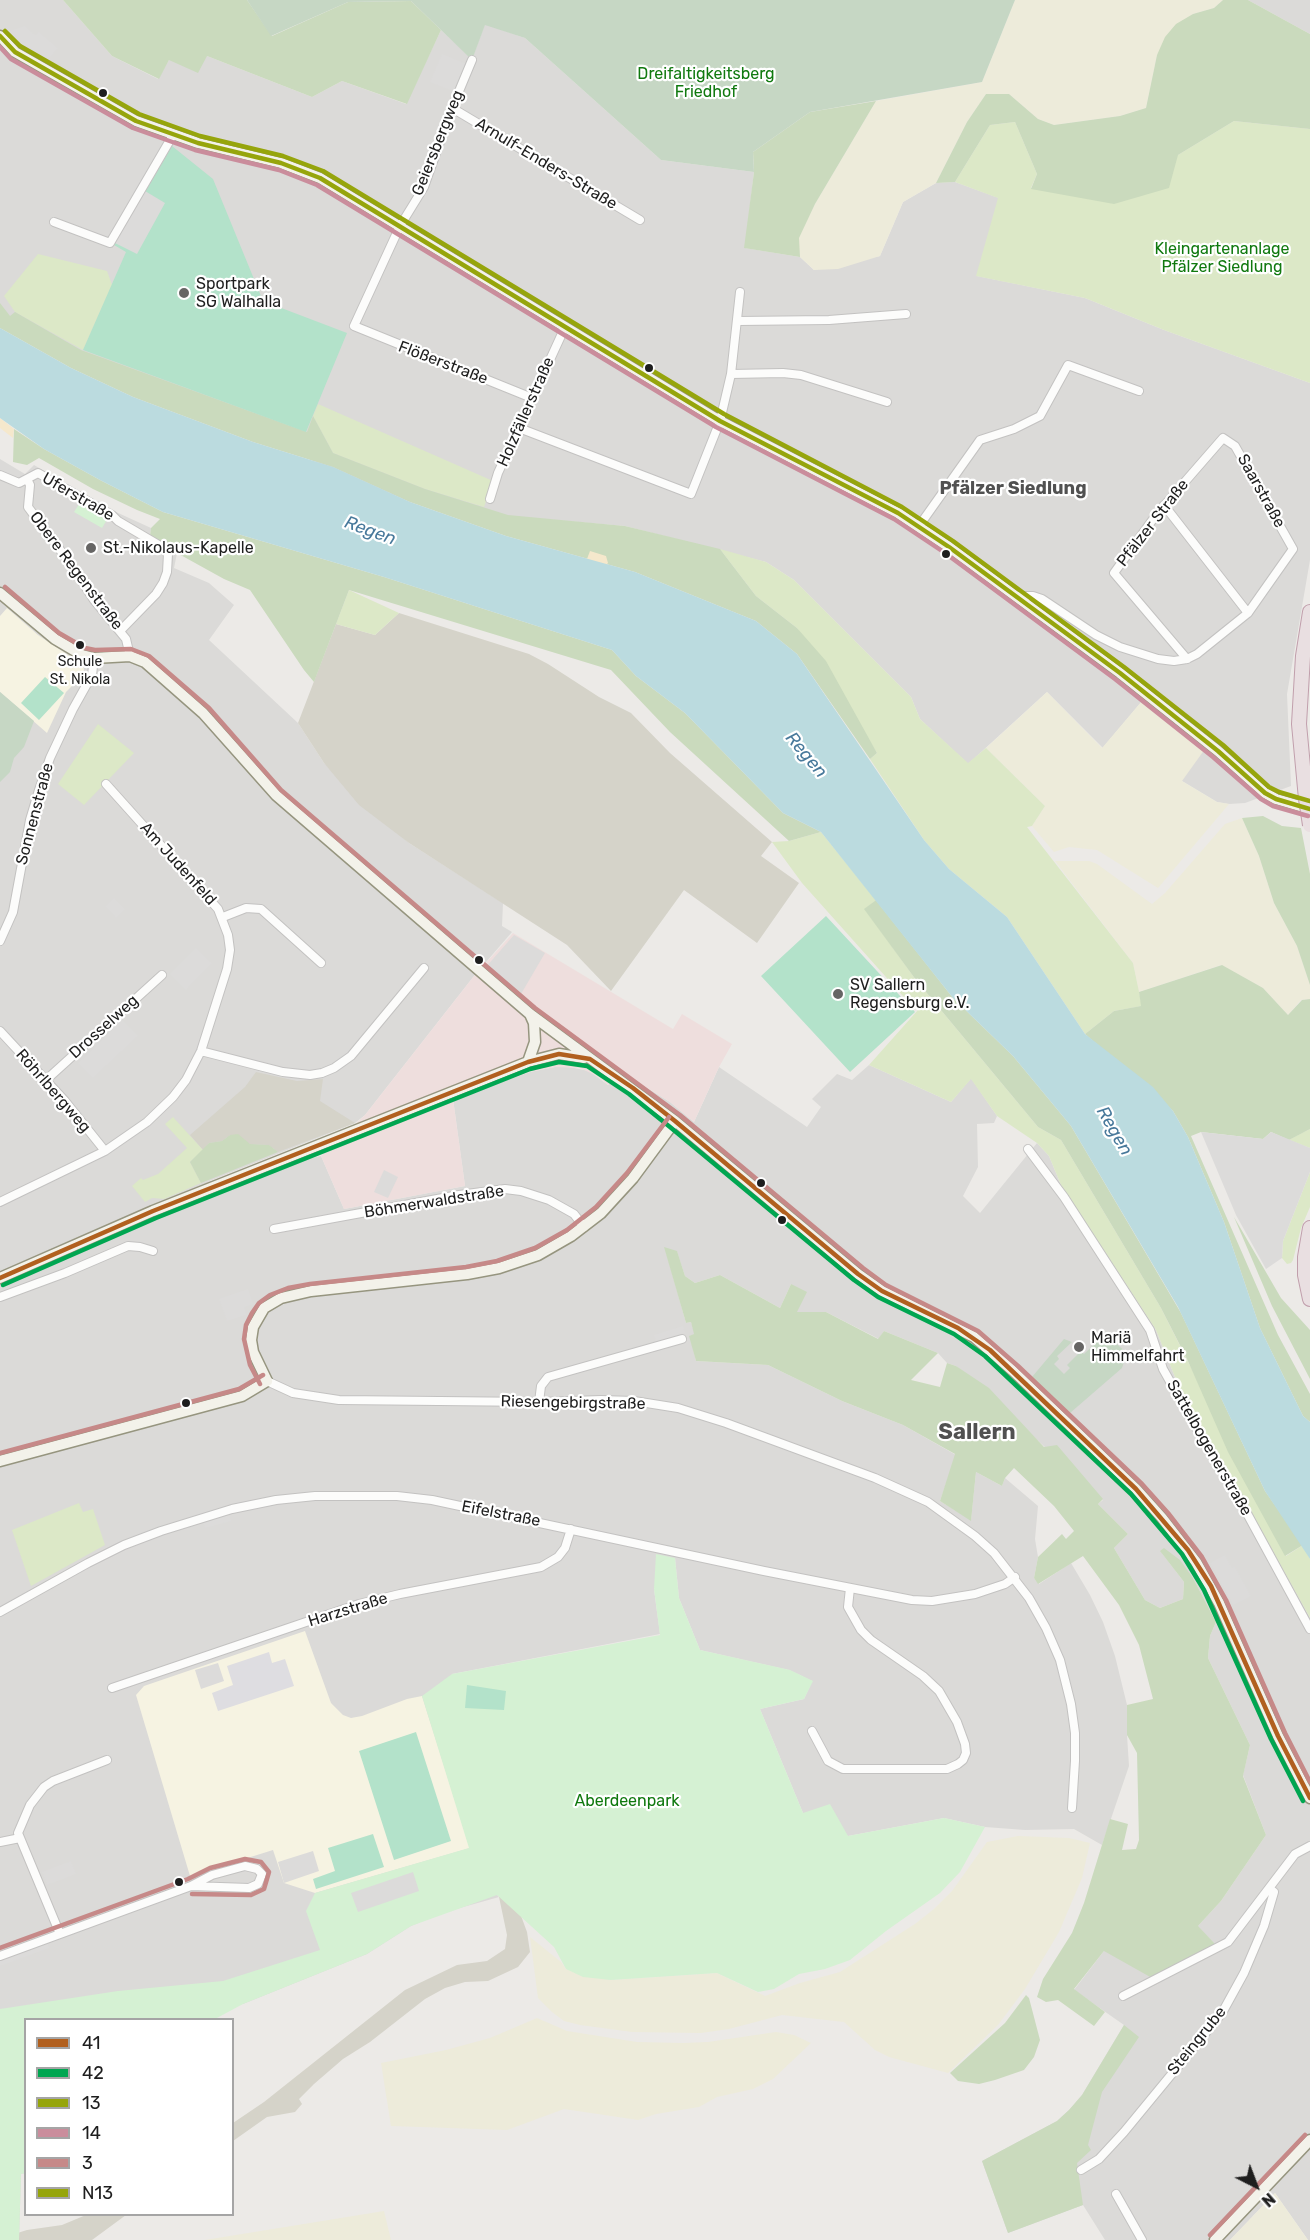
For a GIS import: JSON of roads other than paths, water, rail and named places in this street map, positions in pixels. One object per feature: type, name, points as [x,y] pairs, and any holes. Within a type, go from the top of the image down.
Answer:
[{"type":"highway","points":[[1310,612],[1303,656],[1299,724],[1310,825]]},
{"type":"highway","points":[[1310,1228],[1305,1257],[1305,1275],[1310,1299]]},
{"type":"street","points":[[0,36],[15,52],[136,121],[173,135],[300,169],[320,178],[720,421],[919,526],[1132,682],[1218,751],[1265,793],[1284,802],[1308,804]]},
{"type":"street","name":"Geiersbergweg","points":[[354,326],[400,226],[424,187],[472,60]]},
{"type":"street","name":"Arnulf-Enders-Straße","points":[[452,108],[640,220]]},
{"type":"street","points":[[54,222],[110,243],[173,135]]},
{"type":"street","points":[[519,428],[691,494],[720,421],[731,374],[740,292]]},
{"type":"street","points":[[738,321],[818,320],[906,314]]},
{"type":"street","name":"Flößerstraße","points":[[354,326],[532,398]]},
{"type":"street","name":"Holzfällerstraße","points":[[490,500],[498,473],[565,327]]},
{"type":"street","points":[[919,526],[980,440],[1014,429],[1040,416],[1068,365],[1139,392]]},
{"type":"street","points":[[731,374],[801,375],[887,402]]},
{"type":"street","name":"Pfälzer Straße","points":[[1187,659],[1114,573],[1164,505],[1223,438]]},
{"type":"street","name":"Saarstraße","points":[[1223,438],[1235,446],[1293,549],[1248,613]]},
{"type":"street","name":"Uferstraße","points":[[27,479],[38,473],[112,514],[118,521],[162,547],[168,554],[167,572],[163,583],[156,594],[120,631]]},
{"type":"street","points":[[0,475],[19,483],[27,479]]},
{"type":"street","name":"Obere Regenstraße","points":[[27,479],[30,485],[28,507],[94,600],[126,639],[130,656]]},
{"type":"street","points":[[1017,596],[1033,596],[1042,599],[1096,635],[1120,647],[1158,659],[1174,661],[1187,659],[1197,654],[1248,613],[1164,505]]},
{"type":"street","points":[[0,593],[55,639],[74,651],[94,658],[130,656],[145,662],[203,713],[276,795],[530,1014],[675,1121],[858,1274],[882,1291],[958,1328],[990,1350],[1136,1489],[1188,1550],[1211,1586],[1278,1736],[1310,1798]]},
{"type":"street","name":"Sonnenstraße","points":[[0,941],[13,912],[30,819],[39,790],[54,748],[92,675],[94,658]]},
{"type":"street","name":"Am Judenfeld","points":[[0,1202],[105,1151],[147,1122],[173,1097],[186,1080],[201,1051],[229,960],[228,934],[218,909],[106,784]]},
{"type":"street","points":[[223,917],[246,908],[261,909],[321,963]]},
{"type":"street","points":[[201,1051],[283,1072],[310,1075],[322,1073],[351,1056],[424,968]]},
{"type":"street","name":"Drosselweg","points":[[46,1080],[162,975]]},
{"type":"street","points":[[528,1062],[535,1042],[534,1023],[530,1014]]},
{"type":"street","name":"Röhrlbergweg","points":[[0,1031],[46,1080],[105,1151]]},
{"type":"street","points":[[0,1278],[153,1211],[528,1062],[558,1054],[590,1059]]},
{"type":"street","points":[[0,1461],[242,1396],[267,1381],[257,1362],[251,1340],[253,1327],[258,1317],[264,1308],[274,1301],[311,1291],[467,1274],[499,1268],[538,1255],[584,1227],[601,1213],[633,1178],[675,1121]]},
{"type":"street","name":"Sattelbogenerstraße","points":[[1028,1149],[1064,1197],[1150,1330],[1163,1369],[1237,1495],[1310,1629]]},
{"type":"street","name":"Böhmerwaldstraße","points":[[274,1229],[459,1195],[505,1189],[521,1191],[549,1200],[574,1214],[584,1227]]},
{"type":"street","points":[[0,1297],[128,1246],[153,1251]]},
{"type":"street","points":[[539,1402],[541,1386],[548,1377],[682,1339]]},
{"type":"street","name":"Riesengebirgstraße","points":[[267,1381],[293,1393],[339,1400],[634,1401],[678,1408],[901,1488],[935,1507],[975,1536],[1015,1577],[1042,1620],[1060,1660],[1075,1733],[1072,1808]]},
{"type":"street","name":"Eifelstraße","points":[[0,1612],[124,1545],[207,1515],[276,1500],[326,1496],[397,1496],[432,1500],[884,1595],[932,1601],[975,1594],[1005,1584],[1015,1577]]},
{"type":"street","name":"Harzstraße","points":[[111,1689],[369,1601],[541,1567],[558,1557],[565,1548],[571,1528]]},
{"type":"street","points":[[812,1731],[828,1761],[843,1769],[947,1769],[963,1760],[966,1753],[957,1722],[939,1691],[923,1676],[871,1640],[861,1630],[848,1607],[850,1588]]},
{"type":"street","points":[[60,1934],[18,1833],[30,1805],[44,1788],[53,1781],[107,1760]]},
{"type":"street","points":[[0,1842],[20,1838]]},
{"type":"street","points":[[1123,1996],[1228,1942],[1295,1854],[1310,1846]]},
{"type":"street","points":[[0,1956],[191,1886],[212,1875],[245,1866],[257,1869],[262,1874],[258,1884],[249,1888],[191,1886]]},
{"type":"street","name":"Steingrube","points":[[1081,2170],[1099,2159],[1124,2132],[1222,2013],[1244,1973],[1264,1926],[1274,1892],[1270,1889]]},
{"type":"street","points":[[1215,2240],[1310,2140]]},
{"type":"street","points":[[1116,2194],[1142,2240]]},
{"type":"water","name":"Regen","points":[[0,328],[71,368],[133,397],[253,442],[333,467],[410,502],[506,536],[635,572],[756,621],[797,654],[924,840],[949,869],[1007,917],[1085,1034],[1153,1087],[1173,1111],[1188,1137],[1224,1222],[1260,1328],[1303,1416],[1310,1422],[1310,1559],[1265,1491],[1178,1307],[1071,1126],[1013,1056],[953,998],[821,832],[783,813],[685,713],[636,676],[612,650],[384,577],[163,512],[44,449],[0,418]]},
{"type":"place","name":"Sportpark SG Walhalla","points":[[184,293]]},
{"type":"place","name":"St.-Nikolaus-Kapelle","points":[[91,548]]},
{"type":"place","name":"Schule St. Nikola","points":[[80,645]]},
{"type":"place","name":"SV Sallern Regensburg e.V.","points":[[838,994]]},
{"type":"place","name":"Mariä Himmelfahrt","points":[[1079,1347]]},
{"type":"district","name":"Pfälzer Siedlung","points":[[1013,489]]},
{"type":"district","name":"Sallern","points":[[977,1433]]},
{"type":"park label","name":"Dreifaltigkeitsberg Friedhof","points":[[706,83]]},
{"type":"park label","name":"Kleingartenanlage Pfälzer Siedlung","points":[[1222,258]]},
{"type":"park label","name":"Aberdeenpark","points":[[627,1801]]}]
